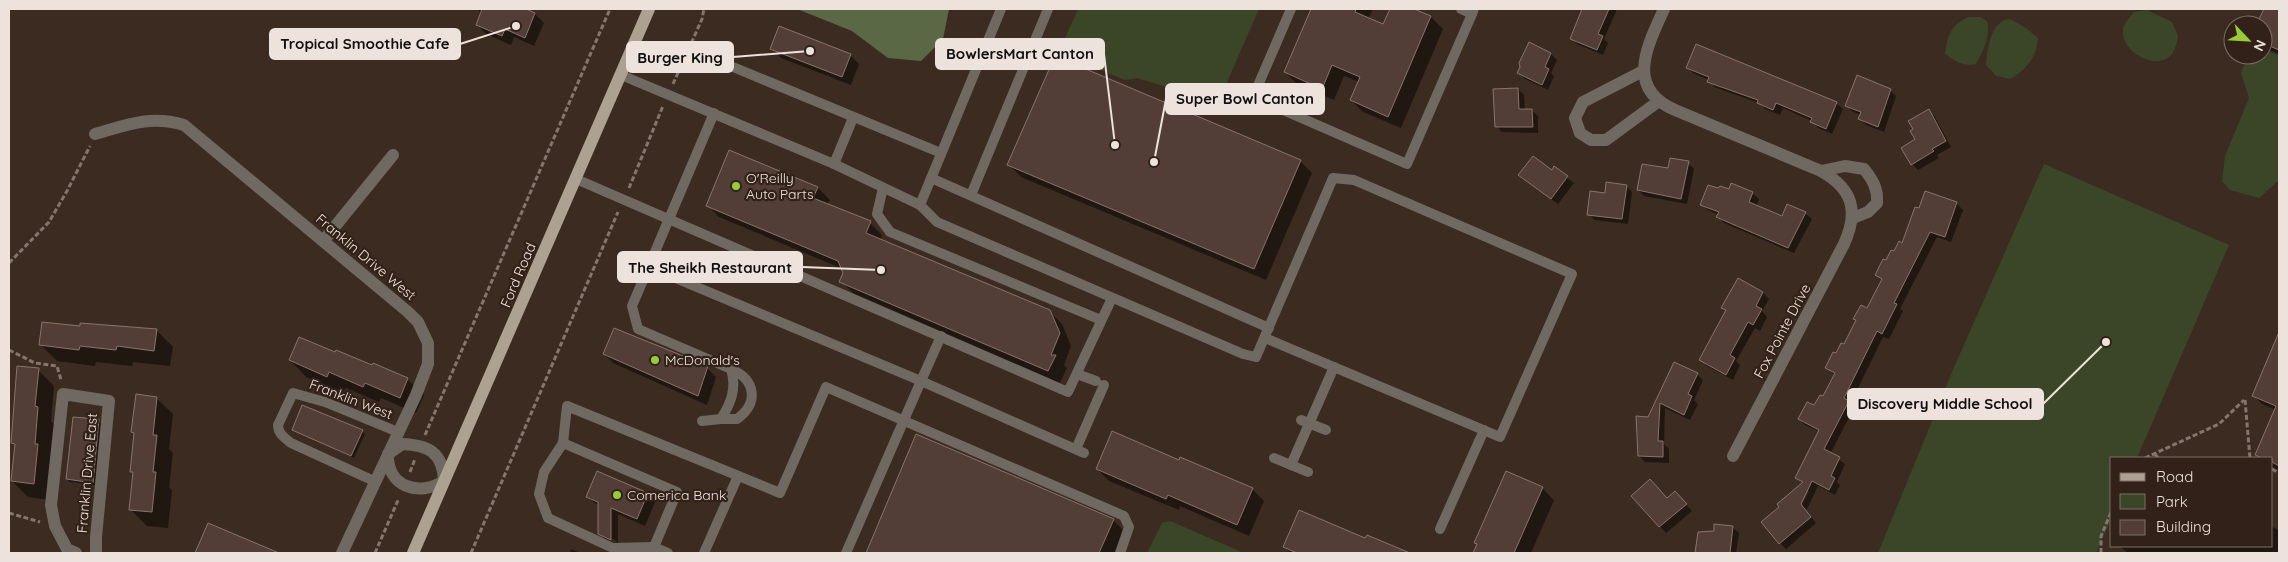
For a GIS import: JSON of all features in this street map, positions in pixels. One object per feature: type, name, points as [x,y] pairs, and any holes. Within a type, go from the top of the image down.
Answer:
[{"type":"main road","name":"Ford Road","points":[[413,553],[649,9]]},
{"type":"street","points":[[1664,9],[1646,50],[1643,71],[1647,85],[1659,101],[1667,107],[1821,171],[1839,183],[1846,193],[1851,203],[1853,218],[1868,212],[1877,203],[1878,193],[1873,179],[1864,169],[1845,166],[1821,171]]},
{"type":"street","points":[[1643,71],[1583,102],[1575,118],[1580,133],[1591,140],[1606,140],[1659,101]]},
{"type":"street","name":"Franklin Drive West","points":[[95,134],[146,120],[172,121],[184,125],[408,312],[424,332],[429,350],[428,364],[388,454]]},
{"type":"street","points":[[324,240],[393,155]]},
{"type":"street","name":"Fox Pointe Drive","points":[[1733,456],[1844,244],[1853,218]]},
{"type":"street","name":"Franklin Drive East","points":[[76,553],[67,549],[55,526],[51,505],[64,394],[109,400],[96,553]]},
{"type":"street","points":[[342,553],[374,480],[388,454],[402,444],[421,445],[431,450],[439,459],[444,469],[444,481],[435,487],[425,489],[414,489],[405,486],[394,477],[388,466],[388,454]]},
{"type":"lane","points":[[920,205],[1001,9]]},
{"type":"lane","points":[[971,195],[1048,9]]},
{"type":"lane","points":[[1291,9],[1253,97],[1406,164],[1473,11],[1461,9]]},
{"type":"lane","points":[[733,67],[941,153]]},
{"type":"lane","points":[[621,75],[834,164],[920,205],[937,222],[1243,354],[1256,357],[1267,333],[1333,178],[1354,180],[1572,274],[1500,437],[1334,367],[1267,333],[931,178]]},
{"type":"lane","points":[[702,421],[722,418],[737,420],[746,412],[750,403],[752,387],[744,375],[638,329],[632,306],[714,113]]},
{"type":"lane","points":[[834,164],[853,118]]},
{"type":"lane","points":[[576,178],[1068,392],[1112,298]]},
{"type":"lane","points":[[883,188],[877,214],[890,232],[1101,320]]},
{"type":"lane","points":[[649,267],[1080,451],[1100,383],[1076,374]]},
{"type":"lane","points":[[846,553],[941,336]]},
{"type":"lane","points":[[1291,465],[1306,422],[1334,367]]},
{"type":"lane","points":[[722,418],[731,404],[734,379],[731,370]]},
{"type":"lane","points":[[668,553],[654,547],[613,548],[548,518],[539,494],[544,472],[563,443],[567,406],[780,493],[826,387],[1124,516],[1129,528],[1120,553]]},
{"type":"lane","name":"Franklin West","points":[[374,480],[292,442],[282,435],[278,430],[278,425],[294,393],[325,402],[398,432]]},
{"type":"lane","points":[[1306,422],[1326,430]]},
{"type":"lane","points":[[1440,529],[1484,430]]},
{"type":"lane","points":[[563,443],[677,492],[654,547]]},
{"type":"lane","points":[[1274,458],[1308,472]]},
{"type":"lane","points":[[704,553],[738,476]]},
{"type":"path","points":[[376,553],[610,9]]},
{"type":"path","points":[[9,263],[49,222],[67,191],[95,134]]},
{"type":"path","points":[[472,553],[618,212]]},
{"type":"path","points":[[9,350],[35,363],[57,366],[64,394]]},
{"type":"path","points":[[2148,457],[2219,424],[2244,400],[2250,457]]},
{"type":"path","points":[[9,512],[55,526]]},
{"type":"path","points":[[2101,553],[2101,536],[2110,515]]},
{"type":"green space","points":[[797,9],[949,9],[943,39],[921,61],[888,58],[852,31]]},
{"type":"green space","points":[[1078,9],[1259,9],[1221,96],[1215,102],[1137,78],[1125,80],[1059,52]]},
{"type":"green space","points":[[2147,10],[2172,22],[2178,36],[2174,51],[2165,59],[2157,61],[2142,57],[2129,47],[2125,40],[2123,30],[2128,19],[2134,12]]},
{"type":"green space","points":[[1969,17],[1980,17],[1987,21],[1988,26],[1984,48],[1976,64],[1972,65],[1960,63],[1945,54],[1951,31],[1958,23]]},
{"type":"green space","points":[[2010,19],[2026,28],[2038,38],[2030,62],[2010,79],[1996,76],[1986,65],[1989,44],[1994,30],[2003,21]]},
{"type":"green space","points":[[2273,53],[2279,55],[2279,180],[2259,198],[2230,190],[2222,181],[2225,156],[2249,98],[2241,73],[2244,65],[2273,65]]},
{"type":"green space","points":[[2044,164],[2229,245],[2137,457],[2110,457],[2110,522],[2096,553],[1878,553],[1955,365]]},
{"type":"green space","points":[[1170,521],[1244,553],[1147,553],[1162,523]]},
{"type":"building","points":[[482,9],[526,9],[535,13],[525,38],[505,29],[502,36],[476,25]]},
{"type":"building","points":[[1311,9],[1356,9],[1355,12],[1383,24],[1390,9],[1414,9],[1431,16],[1388,117],[1350,100],[1360,77],[1332,65],[1322,89],[1284,72]]},
{"type":"building","points":[[1582,9],[1609,9],[1598,34],[1603,36],[1597,50],[1570,39]]},
{"type":"building","points":[[2264,9],[2279,9],[2279,50],[2273,47],[2273,15],[2261,15]]},
{"type":"building","points":[[779,26],[851,54],[842,77],[770,49]]},
{"type":"building","points":[[1529,42],[1551,53],[1545,67],[1549,69],[1542,85],[1517,73],[1520,67],[1519,63]]},
{"type":"building","points":[[1696,44],[1837,102],[1826,129],[1810,122],[1812,118],[1776,103],[1773,110],[1757,103],[1758,100],[1707,82],[1709,77],[1686,68]]},
{"type":"building","points":[[1055,56],[1301,160],[1254,269],[1007,165]]},
{"type":"building","points":[[1857,75],[1891,89],[1878,127],[1858,119],[1861,112],[1845,106]]},
{"type":"building","points":[[1518,88],[1519,109],[1532,109],[1533,127],[1495,127],[1493,89]]},
{"type":"building","points":[[1929,109],[1946,141],[1911,165],[1901,148],[1915,139],[1910,131],[1913,129],[1908,121]]},
{"type":"building","points":[[729,150],[818,187],[813,198],[871,221],[866,233],[1050,310],[1060,333],[1051,355],[1056,355],[1048,371],[839,282],[843,273],[838,261],[706,206]]},
{"type":"building","points":[[1533,156],[1552,170],[1554,166],[1568,176],[1551,199],[1518,175]]},
{"type":"building","points":[[1670,158],[1689,161],[1681,199],[1637,190],[1642,164],[1668,168]]},
{"type":"building","points":[[1606,182],[1627,185],[1622,219],[1587,215],[1590,191],[1605,193]]},
{"type":"building","points":[[1731,183],[1753,192],[1749,202],[1782,216],[1787,204],[1806,212],[1788,248],[1716,217],[1719,212],[1700,205],[1708,185],[1729,189]]},
{"type":"building","points":[[1925,191],[1957,202],[1945,237],[1930,232],[1894,303],[1897,304],[1882,334],[1877,331],[1844,398],[1849,401],[1824,449],[1840,457],[1831,476],[1835,478],[1829,490],[1812,481],[1801,504],[1811,517],[1779,544],[1761,522],[1779,507],[1777,504],[1803,482],[1795,478],[1819,430],[1798,419],[1807,402],[1814,405],[1820,395],[1823,396],[1835,373],[1825,368],[1833,352],[1836,353],[1841,343],[1844,344],[1856,320],[1853,319],[1861,305],[1867,308],[1882,279],[1875,275],[1883,259],[1886,260],[1891,250],[1894,251],[1899,241],[1902,243],[1915,207],[1919,208]]},
{"type":"building","points":[[1738,278],[1763,292],[1756,306],[1762,309],[1753,325],[1748,322],[1730,355],[1735,358],[1726,375],[1699,360],[1726,310],[1721,308]]},
{"type":"building","points":[[42,322],[80,326],[80,323],[157,329],[154,351],[117,346],[116,350],[80,346],[79,350],[39,345]]},
{"type":"building","name":"McDonald's","points":[[614,328],[708,366],[698,396],[603,354]]},
{"type":"building","points":[[2279,332],[2279,466],[2273,463],[2273,457],[2255,455],[2276,406],[2252,396]]},
{"type":"building","points":[[299,337],[372,365],[373,363],[408,378],[400,398],[365,383],[363,387],[329,372],[327,377],[289,360]]},
{"type":"building","points":[[1674,362],[1698,373],[1688,394],[1692,396],[1684,415],[1660,403],[1658,441],[1663,441],[1663,457],[1638,456],[1636,416],[1648,417]]},
{"type":"building","points":[[17,366],[39,368],[35,406],[38,407],[35,444],[38,444],[34,484],[11,481],[15,444],[11,443]]},
{"type":"building","points":[[136,394],[157,397],[153,435],[157,435],[153,472],[156,472],[152,512],[129,510],[133,472],[130,472],[134,433],[131,432]]},
{"type":"building","points":[[302,405],[363,430],[351,456],[292,430]]},
{"type":"building","points":[[73,417],[99,419],[93,483],[66,479]]},
{"type":"building","points":[[1112,431],[1179,460],[1180,457],[1253,488],[1237,525],[1168,495],[1166,499],[1096,469]]},
{"type":"building","points":[[916,434],[1114,519],[1099,553],[866,553]]},
{"type":"building","name":"Comerica Bank","points":[[597,471],[648,493],[637,519],[611,508],[611,540],[598,534],[598,502],[586,497]]},
{"type":"building","points":[[1506,471],[1543,487],[1514,553],[1473,553],[1477,544],[1474,543]]},
{"type":"building","points":[[1650,479],[1667,498],[1675,491],[1687,504],[1659,527],[1631,496]]},
{"type":"building","points":[[1299,510],[1365,538],[1367,535],[1410,553],[1297,553],[1283,547]]},
{"type":"building","points":[[208,523],[279,553],[195,553]]},
{"type":"building","points":[[1714,524],[1733,526],[1730,553],[1695,553],[1698,532],[1714,531]]},
{"type":"place","name":"Tropical Smoothie Cafe","points":[[516,26]]},
{"type":"place","name":"Burger King","points":[[810,51]]},
{"type":"place","name":"BowlersMart Canton","points":[[1115,145]]},
{"type":"place","name":"Super Bowl Canton","points":[[1154,162]]},
{"type":"place","name":"O'Reilly Auto Parts","points":[[736,186]]},
{"type":"place","name":"The Sheikh Restaurant","points":[[881,270]]},
{"type":"place","name":"Discovery Middle School","points":[[2106,342]]},
{"type":"place","name":"McDonald's","points":[[655,360]]},
{"type":"place","name":"Comerica Bank","points":[[617,495]]}]
